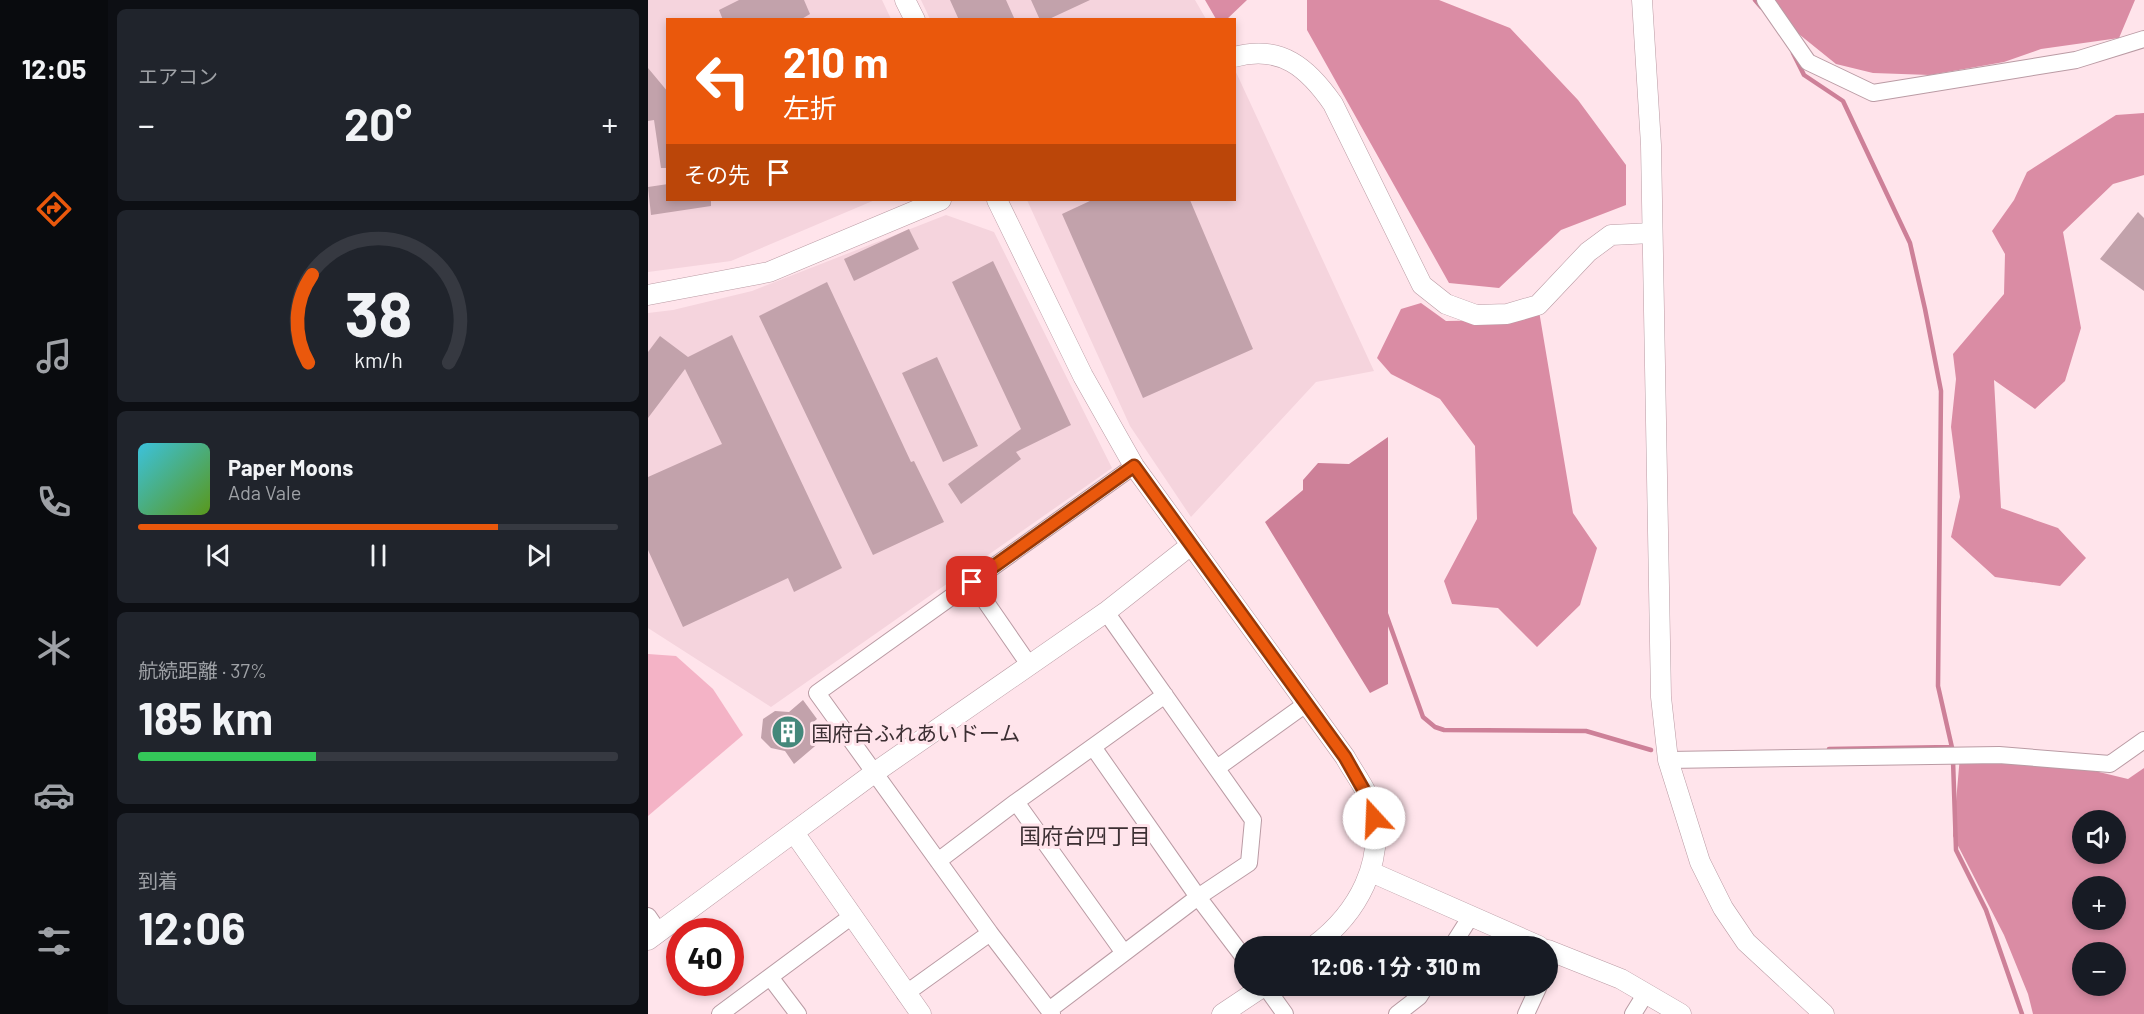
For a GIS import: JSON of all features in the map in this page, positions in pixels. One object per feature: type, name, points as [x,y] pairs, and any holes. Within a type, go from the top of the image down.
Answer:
[{"type":"street","points":[[905,0],[914,18]]},
{"type":"street","points":[[1642,0],[1651,145],[1661,697],[1668,760],[1700,862],[1723,908],[1746,942],[1824,1014]]},
{"type":"street","points":[[1765,0],[1808,62],[1874,93],[2076,60],[2144,39]]},
{"type":"street","points":[[1236,57],[1273,54],[1296,63],[1316,79],[1333,104],[1422,285],[1446,304],[1476,315],[1490,316],[1538,305],[1588,252],[1611,235],[1652,233]]},
{"type":"street","points":[[648,295],[769,272],[939,201]]},
{"type":"street","points":[[997,201],[1083,376],[1134,466],[1345,757],[1371,803],[1376,832],[1371,872],[1357,902],[1328,936]]},
{"type":"street","points":[[1106,612],[1253,820],[1249,863],[1198,897],[1051,1012],[990,933],[817,693],[1134,466]]},
{"type":"street","points":[[652,929],[795,834],[874,773],[1106,612],[1191,545]]},
{"type":"street","points":[[972,582],[1030,666]]},
{"type":"street","points":[[939,861],[1016,802],[1165,696]]},
{"type":"street","points":[[1216,768],[1306,704]]},
{"type":"street","points":[[1668,760],[1999,755],[2110,764],[2144,740]]},
{"type":"street","points":[[1093,747],[1234,944]]},
{"type":"street","points":[[1016,802],[1124,953]]},
{"type":"street","points":[[795,834],[921,1014]]},
{"type":"street","points":[[1371,872],[1511,936]]},
{"type":"street","points":[[720,1014],[852,916]]},
{"type":"street","points":[[1458,936],[1471,916]]},
{"type":"street","points":[[905,994],[990,933]]},
{"type":"street","points":[[1558,958],[1621,979],[1681,1014]]},
{"type":"street","points":[[770,977],[798,1014]]},
{"type":"street","points":[[1633,1014],[1646,993]]},
{"type":"street","points":[[1222,1014],[1250,996]]},
{"type":"street","points":[[1272,996],[1285,1014]]},
{"type":"street","points":[[1397,1014],[1420,996]]},
{"type":"street","points":[[1526,1014],[1534,996]]},
{"type":"shaded area","points":[[648,0],[882,0],[891,18],[666,18],[666,201],[873,201],[731,261],[648,272]]},
{"type":"shaded area","points":[[921,0],[1195,0],[1205,18],[930,18]]},
{"type":"shaded area","points":[[1205,0],[1247,0],[1228,18],[1215,18]]},
{"type":"shaded area","points":[[1307,0],[1439,0],[1510,28],[1578,100],[1626,165],[1626,205],[1561,230],[1499,288],[1449,283],[1307,30]]},
{"type":"shaded area","points":[[1767,0],[2135,0],[2119,38],[2041,49],[2004,62],[1930,75],[1873,73],[1836,64],[1800,35]]},
{"type":"shaded area","points":[[1236,72],[1374,371],[1316,382],[1191,517],[1130,426],[1027,201],[1236,201]]},
{"type":"shaded area","points":[[2144,113],[2144,175],[2113,184],[2063,232],[2081,328],[2065,381],[2035,409],[1994,380],[2001,508],[2058,528],[2086,558],[2060,586],[1995,577],[1951,537],[1960,497],[1951,427],[1956,379],[1953,354],[2004,294],[2005,254],[1992,231],[2014,200],[2027,172],[2116,115]]},
{"type":"shaded area","points":[[946,215],[994,232],[1112,468],[771,707],[648,628],[648,313],[673,310],[752,291]]},
{"type":"shaded area","points":[[1421,303],[1446,321],[1502,320],[1539,311],[1573,513],[1597,548],[1580,605],[1537,647],[1498,608],[1452,604],[1444,581],[1477,519],[1475,446],[1440,399],[1391,374],[1377,358],[1401,309]]},
{"type":"shaded area","points":[[1388,437],[1388,684],[1370,693],[1265,522],[1303,490],[1303,480],[1318,463],[1349,464]]},
{"type":"shaded area","points":[[648,654],[676,656],[713,689],[743,735],[648,816]]},
{"type":"shaded area","points":[[1999,748],[2128,779],[2144,768],[2144,1014],[2033,1014],[2028,994],[2004,935],[1953,836],[1960,756]]},
{"type":"building","points":[[739,0],[804,0],[810,14],[803,18],[722,18],[719,10]]},
{"type":"building","points":[[950,0],[1006,0],[1014,18],[958,18]]},
{"type":"building","points":[[1031,0],[1090,0],[1051,18],[1039,18]]},
{"type":"building","points":[[648,68],[666,90],[666,168],[661,168],[654,120],[648,121]]},
{"type":"building","points":[[666,184],[666,201],[711,201],[711,206],[651,215],[648,187]]},
{"type":"building","points":[[1090,201],[1190,201],[1253,349],[1143,398],[1062,214]]},
{"type":"building","points":[[2138,212],[2144,218],[2144,291],[2100,259]]},
{"type":"building","points":[[909,229],[919,249],[854,281],[844,259]]},
{"type":"building","points":[[993,261],[1071,425],[1016,452],[1021,459],[961,504],[948,484],[1021,429],[952,282]]},
{"type":"building","points":[[827,282],[911,462],[914,461],[944,522],[873,555],[759,316]]},
{"type":"building","points":[[732,335],[842,568],[794,592],[788,578],[683,627],[648,550],[648,477],[722,444],[685,369],[648,418],[648,352],[660,336],[688,357]]},
{"type":"building","points":[[937,357],[978,446],[943,462],[902,373]]},
{"type":"building","name":"国府台ふれあいドーム","points":[[803,700],[817,719],[810,725],[821,741],[794,764],[785,751],[771,748],[761,738],[763,719],[775,711],[789,712]]},
{"type":"waterway","points":[[1755,0],[1761,7]]},
{"type":"waterway","points":[[1793,53],[1804,75],[1843,101],[1910,243],[1941,391],[1938,686],[1953,752]]},
{"type":"waterway","points":[[1386,614],[1423,717],[1435,727],[1444,730],[1586,731],[1651,750]]},
{"type":"waterway","points":[[1829,749],[1952,747]]},
{"type":"waterway","points":[[1953,760],[1956,850],[1986,910],[2022,1014]]},
{"type":"place","name":"国府台ふれあいドーム","points":[[788,732]]},
{"type":"district","name":"国府台四丁目","points":[[1085,835]]},
{"type":"route","points":[[972,582],[1134,466],[1345,757],[1371,803],[1374,818]]}]
